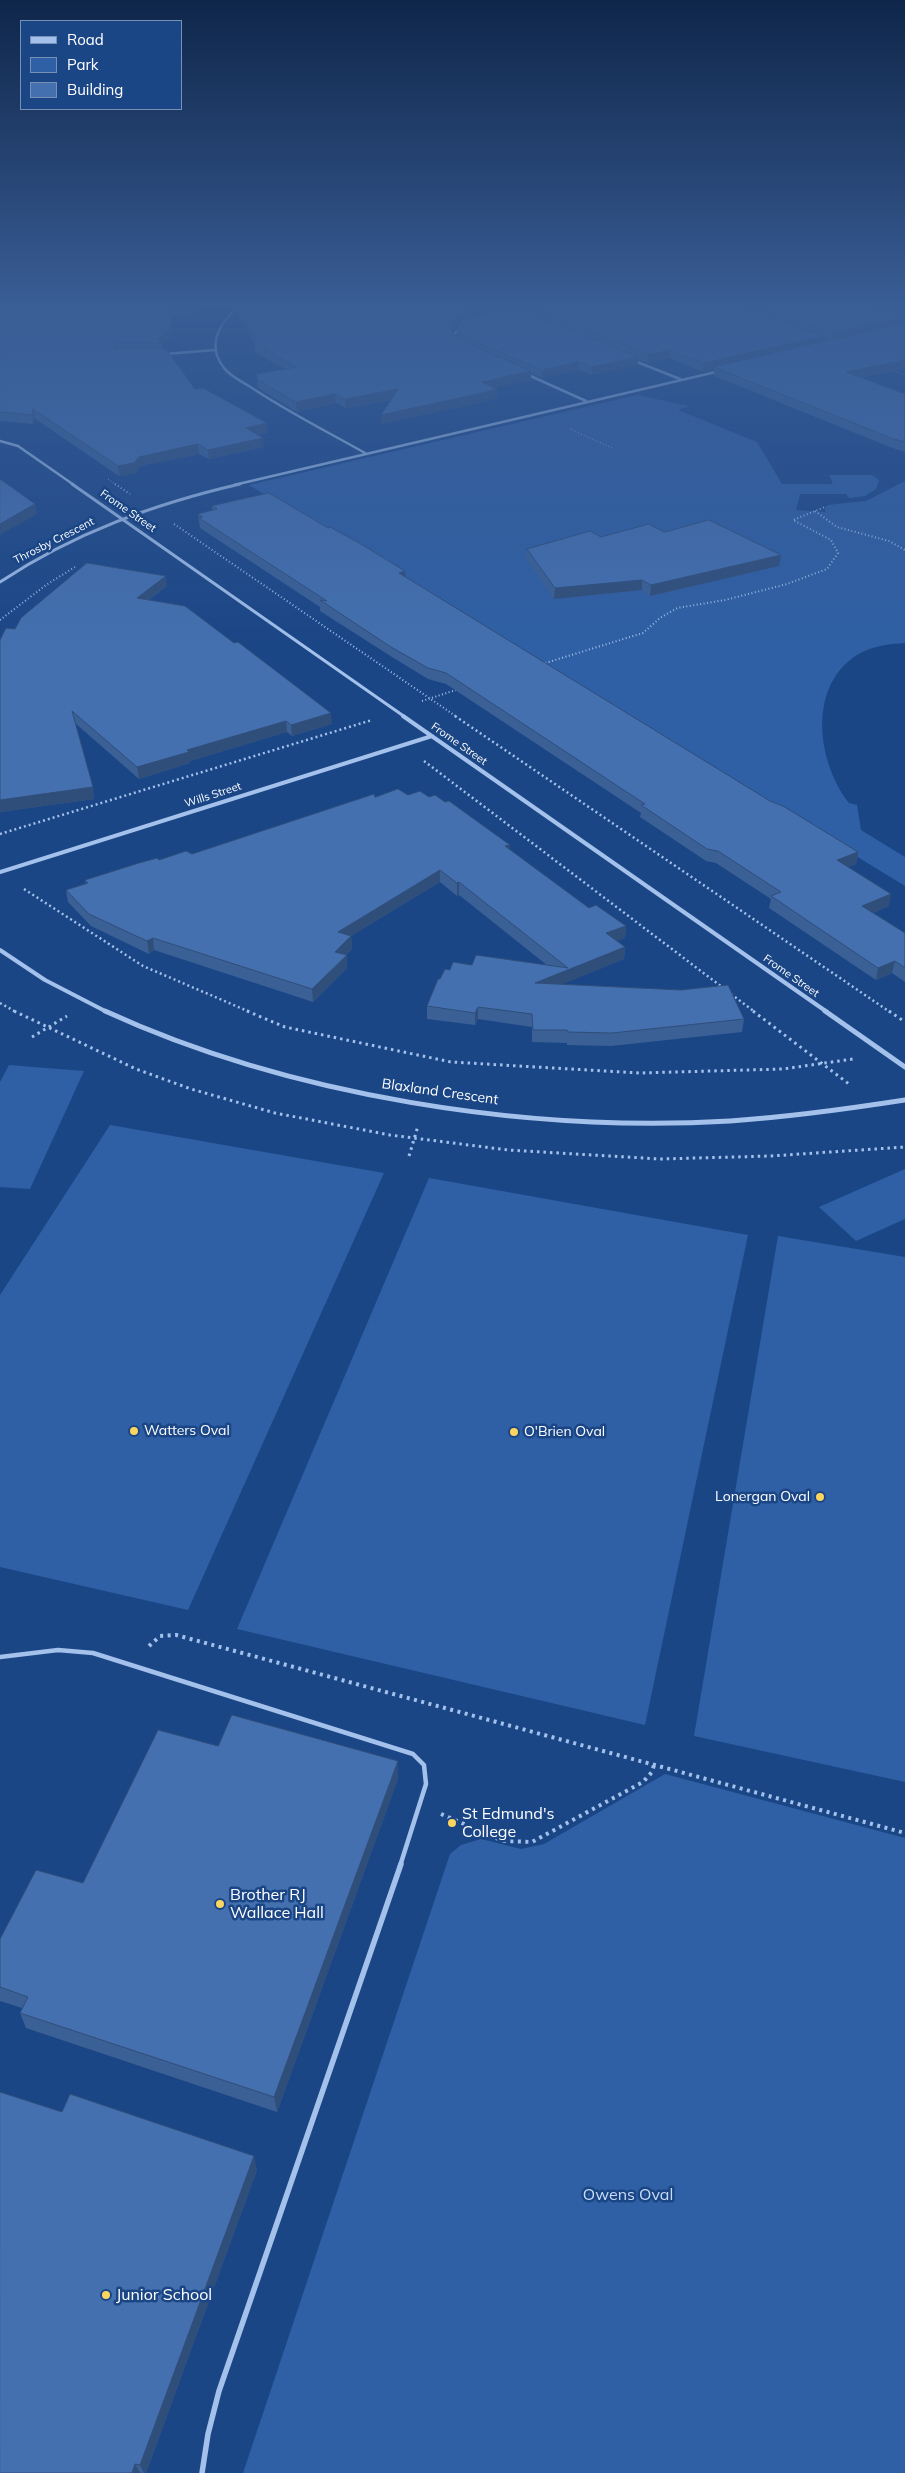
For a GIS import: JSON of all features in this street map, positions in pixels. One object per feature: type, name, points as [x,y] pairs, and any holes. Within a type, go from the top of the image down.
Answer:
[{"type":"street","points":[[303,417],[365,453]]},
{"type":"street","name":"Throsby Crescent","points":[[0,582],[39,558],[122,518],[150,507],[239,482],[518,417]]},
{"type":"street","name":"Frome Street","points":[[0,441],[23,449],[905,1068]]},
{"type":"street","name":"Wills Street","points":[[0,872],[432,736]]},
{"type":"street","name":"Blaxland Crescent","points":[[0,950],[41,978],[89,1003],[149,1030],[254,1066],[333,1086],[426,1104],[530,1115],[663,1122],[776,1118],[905,1100]]},
{"type":"lane","points":[[0,1656],[58,1650],[93,1653],[407,1752],[422,1761],[427,1771],[427,1788],[422,1805],[224,2376],[210,2426],[202,2473]]},
{"type":"path","points":[[567,428],[612,448]]},
{"type":"path","points":[[106,478],[905,1022]]},
{"type":"path","points":[[536,666],[643,632],[660,618],[677,608],[725,600],[786,584],[827,569],[838,553],[831,540],[793,520],[825,507]]},
{"type":"path","points":[[815,511],[837,527],[889,541],[905,550]]},
{"type":"path","points":[[0,834],[369,721],[430,698],[465,688]]},
{"type":"path","points":[[369,721],[876,1105]]},
{"type":"path","points":[[0,872],[143,966],[285,1027],[451,1062],[638,1073],[784,1069],[885,1053]]},
{"type":"path","points":[[32,1037],[89,1003]]},
{"type":"path","points":[[409,1156],[426,1104]]},
{"type":"path","points":[[145,1652],[160,1636],[176,1635],[905,1833]]},
{"type":"path","points":[[422,1805],[503,1841],[532,1842],[554,1832],[643,1782],[652,1772],[654,1765]]},
{"type":"green space","points":[[540,417],[696,417],[757,442],[782,484],[833,484],[829,475],[872,475],[879,480],[876,489],[865,496],[849,498],[846,494],[800,494],[796,510],[825,512],[825,507],[828,505],[866,501],[905,481],[905,643],[868,649],[857,655],[841,669],[830,686],[824,705],[822,726],[824,747],[838,786],[849,803],[857,805],[861,830],[905,857],[905,886],[249,485]]},
{"type":"green space","points":[[9,1065],[84,1071],[30,1189],[0,1187],[0,1082]]},
{"type":"green space","name":"Watters Oval","points":[[110,1125],[384,1173],[188,1610],[0,1567],[0,1295]]},
{"type":"green space","points":[[905,1169],[905,1219],[856,1241],[819,1207]]},
{"type":"green space","name":"O'Brien Oval","points":[[429,1178],[748,1235],[645,1725],[237,1629]]},
{"type":"green space","name":"Lonergan Oval","points":[[778,1236],[905,1257],[905,1782],[694,1736]]},
{"type":"green space","name":"Owens Oval","points":[[665,1774],[905,1838],[905,2473],[243,2473],[450,1854],[461,1845],[481,1839],[521,1849],[544,1844]]},
{"type":"building","points":[[46,417],[257,417],[267,423],[246,428],[263,438],[208,450],[198,444],[139,457],[134,463],[118,466]]},
{"type":"building","points":[[840,417],[905,417],[905,442]]},
{"type":"building","points":[[0,479],[35,504],[0,524]]},
{"type":"building","points":[[269,493],[328,528],[330,527],[361,544],[405,571],[399,573],[770,801],[783,806],[858,852],[837,860],[891,894],[862,906],[905,933],[905,968],[895,961],[878,968],[771,896],[781,892],[718,851],[707,849],[641,805],[645,804],[446,673],[428,668],[391,647],[320,600],[327,601],[199,518],[203,517],[198,514],[217,509],[212,506]]},
{"type":"building","points":[[709,520],[781,555],[651,585],[642,580],[555,588],[527,549],[590,531],[601,537],[649,524],[664,532]]},
{"type":"building","points":[[87,563],[166,576],[137,598],[185,606],[234,643],[238,642],[331,713],[291,725],[286,721],[137,767],[72,711],[93,787],[0,800],[0,640],[6,628],[15,629],[21,618]]},
{"type":"building","points":[[398,789],[408,795],[420,791],[429,797],[435,795],[445,802],[449,801],[510,845],[505,846],[589,908],[596,905],[626,926],[606,933],[625,947],[535,983],[681,990],[728,985],[744,1019],[612,1033],[568,1032],[567,1030],[533,1030],[532,1014],[478,1007],[475,1013],[427,1006],[438,979],[440,979],[445,969],[450,970],[453,962],[472,965],[476,955],[568,968],[459,882],[457,883],[440,870],[338,932],[351,936],[335,952],[347,955],[312,989],[153,938],[147,941],[89,914],[66,890],[88,883],[85,880],[139,863],[157,858],[159,860],[186,851],[192,854],[374,794],[375,797]]},
{"type":"building","name":"Brother RJ Wallace Hall","points":[[232,1715],[398,1761],[274,2097],[20,2013],[28,1997],[0,1987],[0,1939],[36,1870],[83,1883],[158,1730],[218,1746]]},
{"type":"building","name":"Junior School","points":[[0,2092],[62,2112],[70,2094],[254,2156],[140,2465],[135,2464],[132,2473],[0,2473]]},
{"type":"place","name":"Watters Oval","points":[[134,1431]]},
{"type":"place","name":"O'Brien Oval","points":[[514,1432]]},
{"type":"place","name":"Lonergan Oval","points":[[820,1497]]},
{"type":"place","name":"St Edmund's College","points":[[452,1823]]},
{"type":"place","name":"Brother RJ Wallace Hall","points":[[220,1904]]},
{"type":"place","name":"Junior School","points":[[106,2295]]}]
